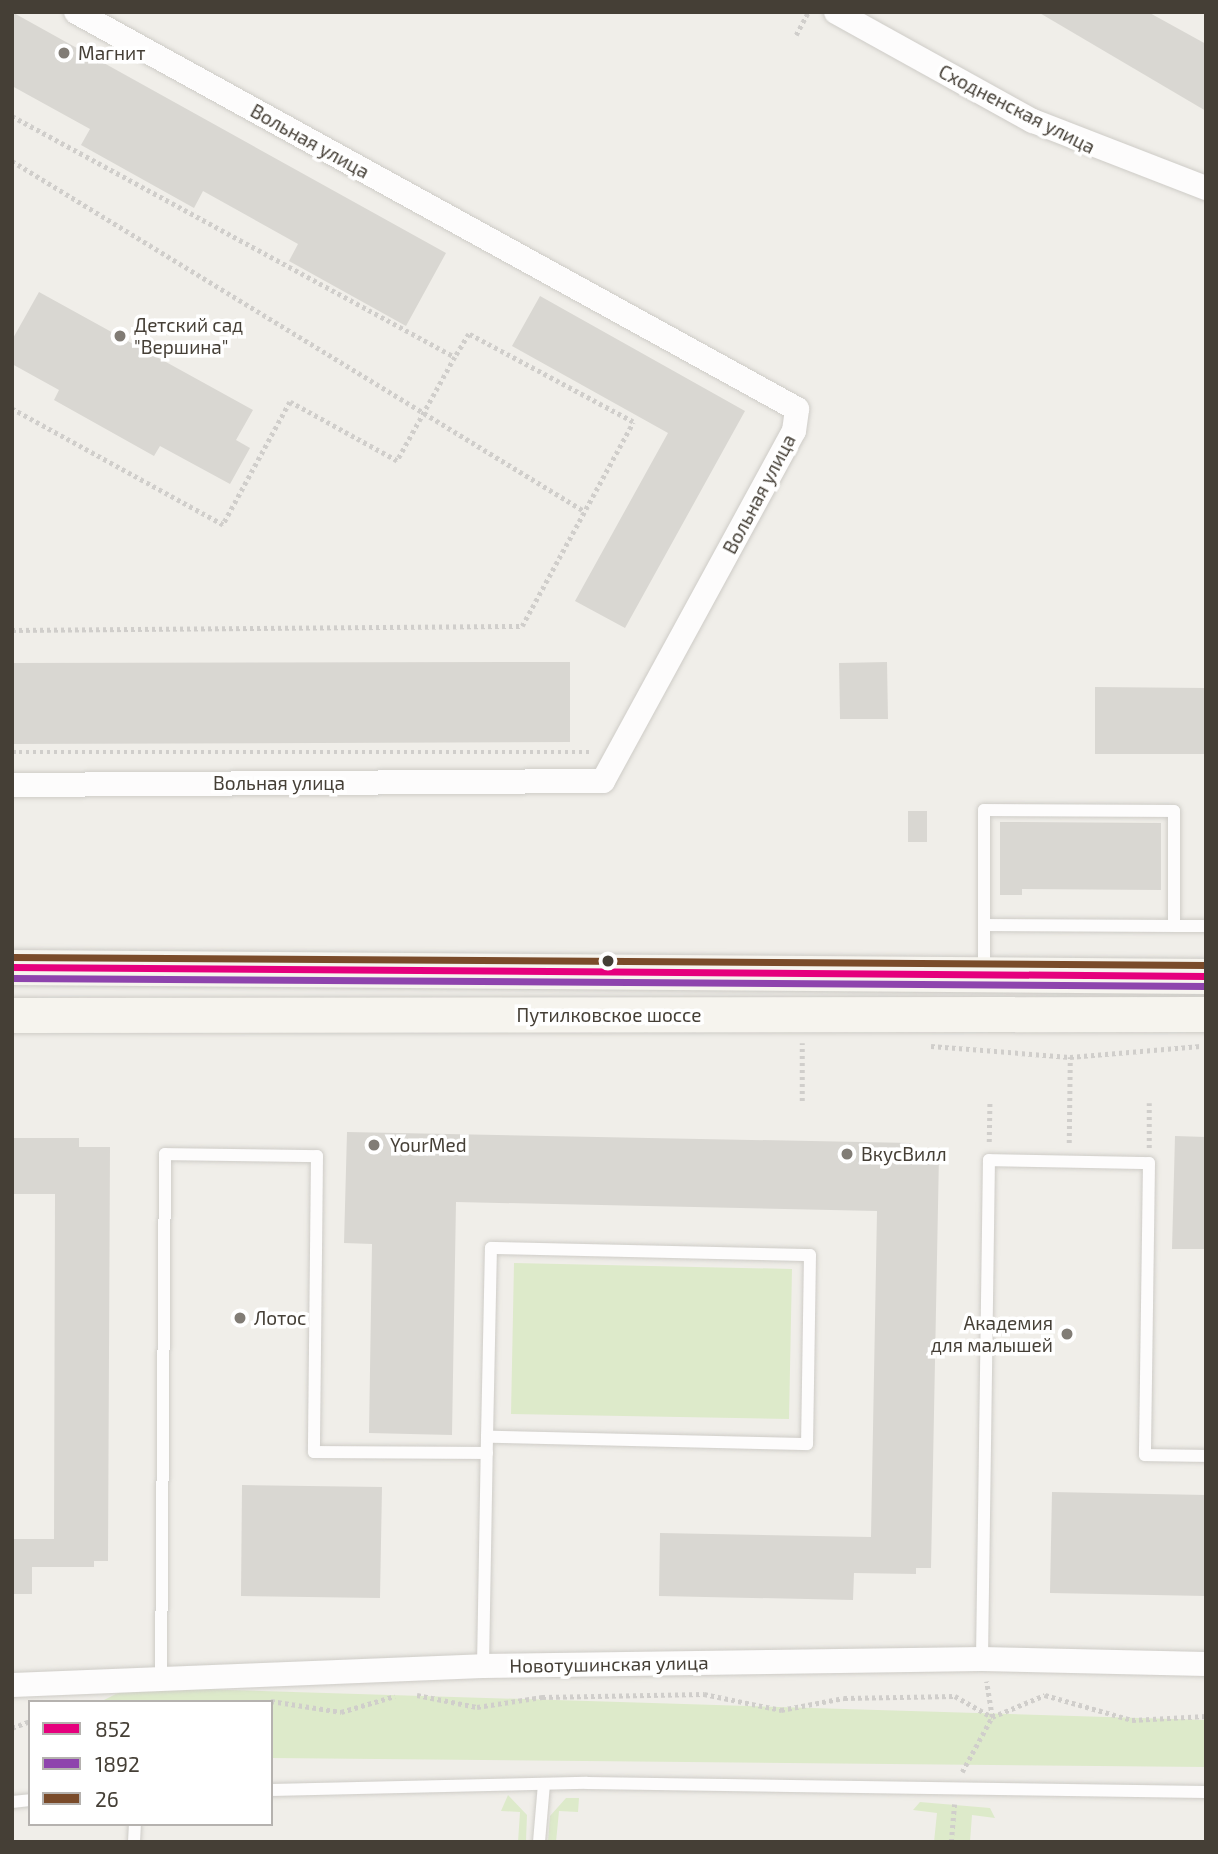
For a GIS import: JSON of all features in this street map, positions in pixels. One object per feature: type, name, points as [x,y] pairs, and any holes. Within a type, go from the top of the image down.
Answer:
[{"type":"main road","points":[[12,967],[1206,976]]},
{"type":"main road","name":"Путилковское шоссе","points":[[12,1015],[1206,1014]]},
{"type":"street","name":"Вольная улица","points":[[12,785],[603,781],[794,431],[797,409],[76,12]]},
{"type":"street","name":"Сходненская улица","points":[[836,12],[1056,132],[1206,188]]},
{"type":"street","name":"Новотушинская улица","points":[[12,1685],[483,1666],[982,1659],[1206,1664]]},
{"type":"lane","points":[[984,974],[984,810],[1174,811],[1174,926]]},
{"type":"lane","points":[[984,925],[1206,926]]},
{"type":"lane","points":[[161,1677],[165,1154],[317,1156],[314,1452],[487,1454]]},
{"type":"lane","points":[[982,1659],[989,1160],[1149,1163],[1145,1455],[1206,1456]]},
{"type":"lane","points":[[483,1666],[487,1437],[491,1248],[810,1255],[807,1444],[487,1437]]},
{"type":"lane","points":[[539,1842],[544,1784]]},
{"type":"lane","points":[[273,1790],[544,1784],[1206,1792]]},
{"type":"path","points":[[796,34],[808,12]]},
{"type":"path","points":[[12,116],[455,357]]},
{"type":"path","points":[[12,161],[423,415],[584,510]]},
{"type":"path","points":[[12,409],[223,524],[290,402],[397,461],[469,334],[633,422],[522,626],[12,630]]},
{"type":"path","points":[[12,752],[619,752]]},
{"type":"path","points":[[802,1035],[802,1101]]},
{"type":"path","points":[[915,1045],[1070,1057],[1206,1046]]},
{"type":"path","points":[[788,1046],[814,1046]]},
{"type":"path","points":[[1069,1161],[1070,1057]]},
{"type":"path","points":[[989,1160],[990,1102]]},
{"type":"path","points":[[1149,1103],[1149,1163]]},
{"type":"path","points":[[951,1842],[956,1790],[992,1717],[982,1659]]},
{"type":"path","points":[[273,1704],[341,1712],[405,1693],[477,1707],[542,1697],[704,1695],[781,1710],[844,1698],[955,1696],[992,1717]]},
{"type":"path","points":[[992,1717],[1045,1695],[1132,1720],[1206,1716]]},
{"type":"green space","points":[[514,1263],[792,1269],[789,1419],[511,1414]]},
{"type":"green space","points":[[130,1687],[1206,1720],[1206,1767],[273,1758],[273,1700],[104,1700]]},
{"type":"green space","points":[[508,1795],[527,1815],[526,1842],[518,1842],[520,1812],[501,1811]]},
{"type":"green space","points":[[566,1798],[579,1798],[578,1812],[559,1811],[556,1842],[548,1842],[550,1816]]},
{"type":"green space","points":[[920,1802],[990,1808],[995,1818],[972,1815],[970,1842],[934,1842],[937,1813],[913,1810]]},
{"type":"building","points":[[12,12],[446,253],[406,326],[289,261],[298,244],[203,191],[194,208],[81,145],[90,129],[12,86]]},
{"type":"building","points":[[1038,12],[1148,12],[1206,44],[1206,111]]},
{"type":"building","points":[[39,292],[253,410],[236,440],[250,448],[230,484],[160,446],[154,456],[54,400],[59,390],[12,364],[12,340]]},
{"type":"building","points":[[540,296],[745,411],[625,628],[575,601],[668,433],[512,346]]},
{"type":"building","points":[[570,662],[570,742],[12,744],[12,663]]},
{"type":"building","points":[[887,662],[888,719],[840,719],[839,663]]},
{"type":"building","points":[[1095,687],[1206,688],[1206,754],[1095,754]]},
{"type":"building","points":[[908,811],[927,811],[927,842],[908,842]]},
{"type":"building","points":[[1000,822],[1161,823],[1161,890],[1022,889],[1022,895],[1000,895]]},
{"type":"building","points":[[347,1132],[911,1143],[910,1154],[939,1155],[931,1568],[916,1568],[916,1574],[854,1573],[853,1600],[659,1596],[660,1533],[871,1537],[877,1211],[456,1202],[452,1435],[369,1433],[372,1244],[344,1243]]},
{"type":"building","points":[[1175,1136],[1206,1137],[1206,1249],[1172,1249]]},
{"type":"building","points":[[12,1138],[79,1138],[79,1147],[110,1147],[108,1561],[94,1561],[94,1567],[32,1567],[32,1594],[12,1594],[12,1539],[54,1539],[55,1194],[12,1194]]},
{"type":"building","points":[[242,1485],[382,1487],[380,1598],[241,1596]]},
{"type":"building","points":[[1052,1492],[1206,1495],[1206,1596],[1050,1593]]},
{"type":"transit line","name":"26","points":[[12,957],[1206,965]]},
{"type":"transit line","name":"852","points":[[12,967],[1206,976]]},
{"type":"transit line","name":"1892","points":[[12,978],[1206,986]]},
{"type":"place","name":"Магнит","points":[[64,53]]},
{"type":"place","name":"Детский сад \"Вершина\"","points":[[120,336]]},
{"type":"place","name":"YourMed","points":[[374,1145]]},
{"type":"place","name":"ВкусВилл","points":[[847,1154]]},
{"type":"place","name":"Лотос","points":[[240,1318]]},
{"type":"place","name":"Академия для малышей","points":[[1067,1334]]}]
